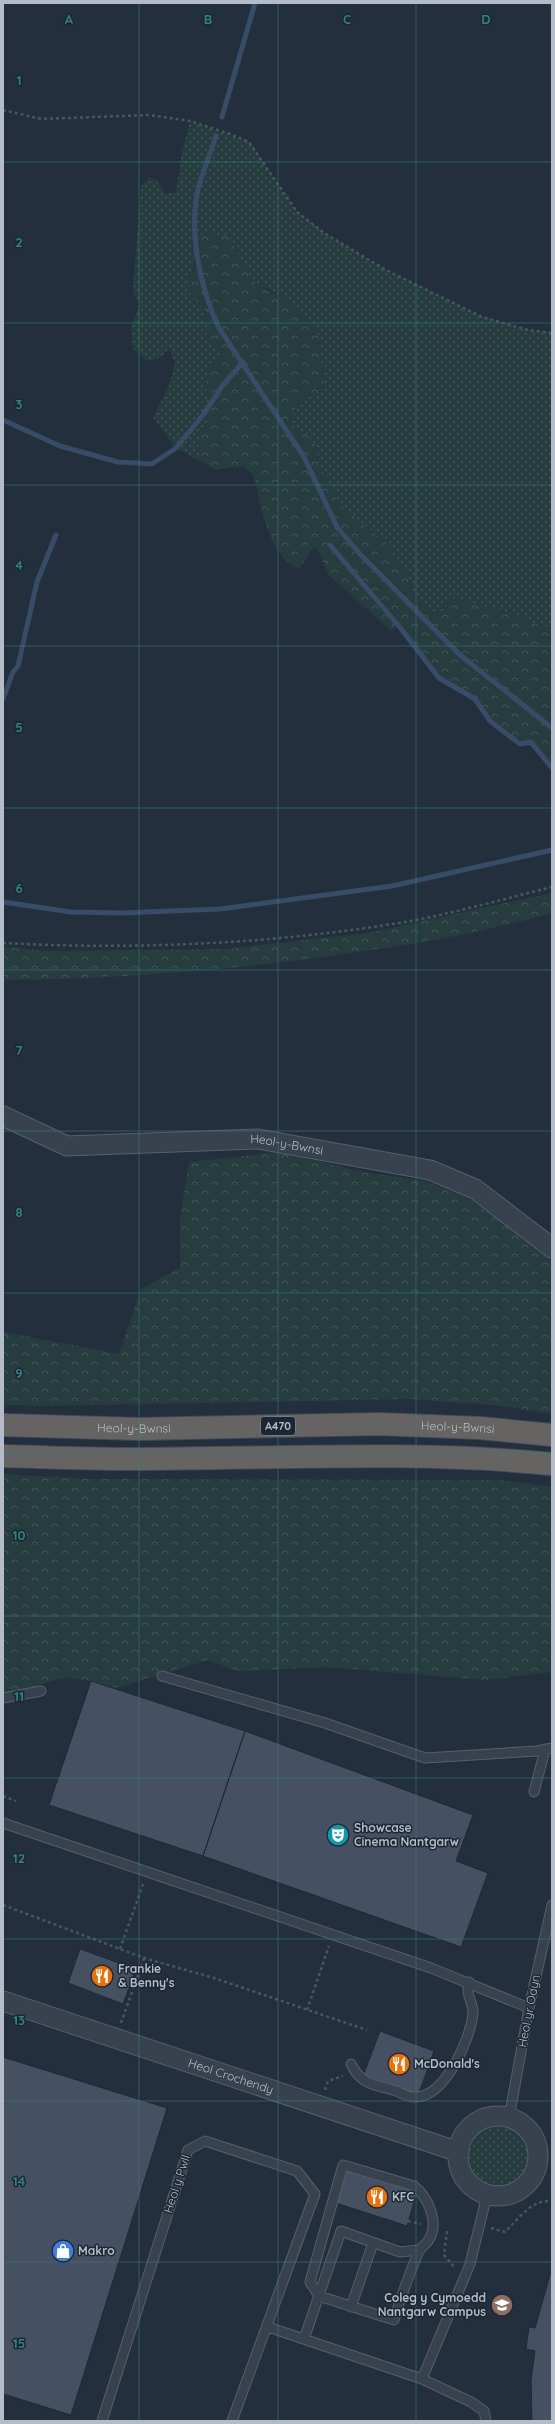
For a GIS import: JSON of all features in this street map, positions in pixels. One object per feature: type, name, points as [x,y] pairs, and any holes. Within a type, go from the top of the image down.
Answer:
[{"type":"highway","name":"Heol-y-Bwnsi","points":[[3,1425],[140,1429],[379,1424],[480,1428],[552,1435]]},
{"type":"highway","points":[[3,1456],[129,1459],[379,1455],[488,1458],[552,1464]]},
{"type":"street","name":"Heol-y-Bwnsi","points":[[3,1116],[67,1146],[258,1139],[430,1170],[475,1189],[552,1248]]},
{"type":"street","name":"Heol Crochendy","points":[[3,2001],[319,2108],[459,2152]]},
{"type":"street","points":[[495,2117],[509,2118],[522,2124],[530,2133],[536,2144],[538,2156],[544,2170],[531,2179],[522,2188],[505,2195],[487,2195],[474,2188],[465,2178],[460,2166],[459,2152],[463,2139],[471,2128],[482,2120],[495,2117]]},
{"type":"lane","points":[[162,1676],[325,1723],[425,1758],[549,1749],[534,1792]]},
{"type":"lane","points":[[3,1698],[41,1691]]},
{"type":"lane","points":[[542,1767],[552,1770]]},
{"type":"lane","points":[[3,1823],[469,1982],[528,2008]]},
{"type":"lane","name":"Heol yr Odyn","points":[[509,2118],[528,2008],[552,1906]]},
{"type":"lane","points":[[353,2068],[361,2080],[416,2097],[434,2092],[446,2078],[464,2046],[473,2013],[466,1992],[469,1982]]},
{"type":"lane","name":"Heol y Pwll","points":[[102,2421],[188,2150],[205,2141],[297,2171],[315,2194],[268,2327],[232,2421]]},
{"type":"lane","points":[[342,2165],[414,2186],[422,2192],[431,2207],[432,2226],[429,2241],[419,2250],[394,2320],[319,2296],[310,2282],[342,2165]]},
{"type":"lane","points":[[422,2379],[470,2264],[487,2195]]},
{"type":"lane","points":[[304,2339],[341,2231],[400,2252],[419,2250]]},
{"type":"lane","points":[[351,2307],[373,2243]]},
{"type":"lane","points":[[268,2327],[422,2379],[471,2402],[484,2410],[486,2421]]},
{"type":"path","points":[[3,110],[41,119],[149,115],[190,121],[230,134],[249,142],[297,212],[324,233],[386,270],[482,317],[528,330],[552,333]]},
{"type":"path","points":[[3,943],[84,947],[266,940],[404,922],[476,907],[552,887]]},
{"type":"path","points":[[3,1796],[16,1801]]},
{"type":"path","points":[[120,1949],[147,1872]]},
{"type":"path","points":[[3,1905],[144,1958],[214,1978],[367,2030]]},
{"type":"path","points":[[307,2010],[332,1935]]},
{"type":"path","points":[[115,2038],[144,1958]]},
{"type":"path","points":[[319,2108],[328,2081],[353,2068]]},
{"type":"path","points":[[480,2224],[505,2232],[527,2210],[545,2200],[552,2201]]},
{"type":"path","points":[[432,2226],[446,2228],[444,2255],[464,2280]]},
{"type":"green space","points":[[190,121],[249,142],[297,212],[324,233],[386,270],[482,317],[528,330],[552,333],[552,629],[499,610],[450,597],[443,611],[430,613],[415,598],[408,577],[385,542],[340,505],[317,460],[308,436],[292,424],[295,408],[298,403],[306,397],[325,390],[319,339],[278,294],[251,280],[229,237],[194,250],[194,262],[190,282],[190,294],[204,309],[209,339],[222,351],[222,356],[209,369],[206,385],[208,421],[197,444],[202,462],[176,448],[153,417],[168,388],[175,363],[169,349],[161,357],[148,361],[133,349],[131,328],[139,305],[133,291],[141,186],[149,177],[157,180],[165,194],[176,192],[182,152]]},
{"type":"green space","points":[[210,233],[229,237],[251,280],[296,306],[313,323],[319,339],[325,390],[306,397],[298,403],[293,415],[292,424],[308,436],[318,448],[317,460],[340,505],[385,542],[408,577],[415,598],[430,613],[443,611],[450,597],[499,610],[552,629],[552,768],[531,742],[520,744],[490,721],[475,699],[439,678],[398,625],[392,631],[328,575],[317,547],[311,550],[299,569],[287,562],[275,547],[263,517],[254,476],[243,466],[216,470],[202,462],[197,444],[208,420],[206,385],[209,369],[222,356],[222,351],[209,339],[204,309],[190,294],[189,278],[196,265],[194,250],[197,240]]},
{"type":"green space","points":[[552,893],[552,913],[486,930],[419,943],[284,962],[214,969],[108,977],[3,980],[3,947],[49,951],[229,949],[372,932]]},
{"type":"green space","points":[[280,1152],[358,1171],[425,1181],[464,1196],[546,1252],[552,1258],[552,1414],[502,1406],[411,1399],[41,1406],[3,1405],[3,1332],[119,1354],[141,1289],[180,1268],[180,1217],[189,1162]]},
{"type":"green space","points":[[3,1474],[88,1479],[500,1480],[552,1487],[552,1672],[485,1680],[326,1667],[238,1671],[208,1660],[116,1688],[91,1681],[65,1677],[20,1691],[3,1692]]},
{"type":"green space","points":[[498,2116],[513,2119],[526,2128],[535,2141],[538,2156],[535,2171],[526,2184],[513,2193],[498,2196],[483,2193],[470,2184],[461,2171],[458,2156],[461,2141],[470,2128],[483,2119]]},
{"type":"building","points":[[91,1681],[245,1731],[203,1856],[49,1805]]},
{"type":"building","name":"Showcase Cinema Nantgarw","points":[[245,1731],[473,1815],[456,1861],[488,1873],[461,1947],[203,1856]]},
{"type":"building","name":"Frankie & Benny's","points":[[80,1949],[136,1969],[123,2004],[68,1983]]},
{"type":"building","points":[[380,2031],[434,2051],[418,2096],[363,2076]]},
{"type":"building","name":"Makro","points":[[3,2057],[167,2108],[71,2415],[3,2394]]},
{"type":"building","name":"KFC","points":[[347,2170],[417,2192],[407,2226],[336,2203]]},
{"type":"building","points":[[552,2268],[552,2421],[532,2421],[531,2380],[535,2351],[526,2349],[529,2327],[535,2328]]},
{"type":"waterway","points":[[222,117],[255,3]]},
{"type":"waterway","points":[[216,136],[197,194],[195,227],[198,262],[202,280],[219,328],[304,457],[337,527],[359,553],[460,655],[552,728]]},
{"type":"waterway","points":[[3,420],[60,446],[118,462],[152,464],[176,448],[203,415],[223,385],[243,362]]},
{"type":"waterway","points":[[3,699],[13,672],[18,666],[37,582],[56,535]]},
{"type":"waterway","points":[[330,545],[398,625],[439,678],[475,699],[490,721],[520,744],[531,742],[552,768]]},
{"type":"waterway","points":[[3,902],[71,912],[123,913],[220,909],[392,886],[552,850]]},
{"type":"place","name":"Showcase Cinema Nantgarw","points":[[338,1835]]},
{"type":"place","name":"Frankie & Benny's","points":[[102,1976]]},
{"type":"place","name":"McDonald's","points":[[399,2064]]},
{"type":"place","name":"KFC","points":[[377,2197]]},
{"type":"place","name":"Makro","points":[[63,2251]]},
{"type":"place","name":"Coleg y Cymoedd Nantgarw Campus","points":[[502,2305]]}]
